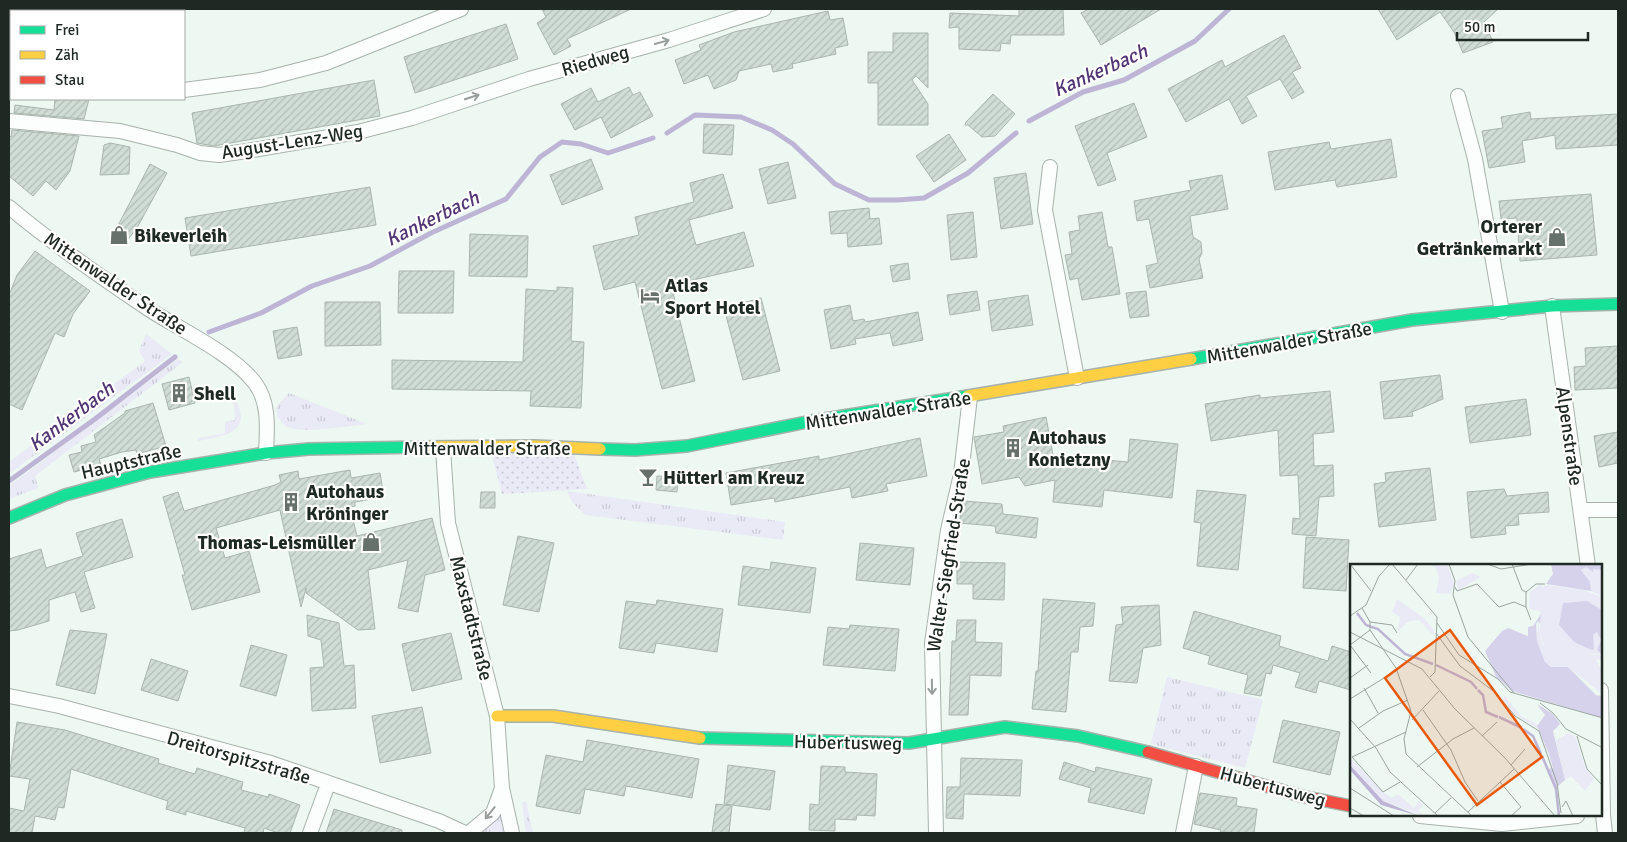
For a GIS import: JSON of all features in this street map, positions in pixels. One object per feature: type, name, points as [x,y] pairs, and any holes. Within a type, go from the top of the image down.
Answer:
[{"type":"main road","name":"Mittenwalder Straße","points":[[266,453],[308,449],[443,449],[570,446],[635,450],[688,446],[812,421],[970,397],[1412,320],[1552,306],[1618,304]]},
{"type":"main road","name":"Hauptstraße","points":[[9,518],[66,495],[111,481],[150,472],[266,453]]},
{"type":"main road","name":"Hubertusweg","points":[[496,716],[553,716],[711,740],[909,743],[1004,727],[1078,736],[1196,766],[1301,796],[1350,806]]},
{"type":"street","points":[[185,90],[260,80],[326,63],[461,9]]},
{"type":"street","name":"Riedweg","points":[[426,112],[529,78],[734,20],[764,9]]},
{"type":"street","points":[[1458,96],[1475,159],[1502,312]]},
{"type":"street","name":"August-Lenz-Weg","points":[[9,121],[120,131],[177,145],[200,153],[219,155],[358,132],[412,118],[426,112]]},
{"type":"street","points":[[1050,167],[1045,210],[1077,378]]},
{"type":"street","name":"Mittenwalder Straße","points":[[9,207],[92,270],[151,310],[214,349],[255,382],[262,395],[267,423],[266,453]]},
{"type":"street","name":"Alpenstraße","points":[[1552,306],[1582,510],[1588,564]]},
{"type":"street","name":"Walter-Siegfried-Straße","points":[[936,833],[932,643],[948,530],[961,474],[970,397]]},
{"type":"street","name":"Maxstadtstraße","points":[[443,449],[448,523],[496,716],[502,788],[512,833]]},
{"type":"street","points":[[1582,510],[1618,510]]},
{"type":"street","name":"Dreitorspitzstraße","points":[[9,696],[59,706],[271,763],[439,821],[465,833]]},
{"type":"street","name":"Hubertusweg","points":[[1183,833],[1196,766]]},
{"type":"street","points":[[310,833],[328,784]]},
{"type":"street","name":"Maxstadtstraße","points":[[469,833],[493,812],[502,788]]},
{"type":"street","points":[[1602,816],[1605,833]]},
{"type":"street","points":[[1430,817],[1502,824],[1568,817]]},
{"type":"green space","points":[[146,334],[172,354],[9,474],[9,462],[145,361],[139,351]]},
{"type":"green space","points":[[178,359],[183,362],[35,476],[38,488],[9,499],[9,486]]},
{"type":"green space","points":[[231,392],[241,415],[240,423],[236,429],[220,436],[198,441],[198,438],[225,433],[225,422],[235,420],[234,404],[227,397]]},
{"type":"green space","points":[[289,393],[367,424],[315,430],[287,427],[280,420],[276,411],[277,406]]},
{"type":"green space","points":[[490,448],[572,449],[587,489],[502,494]]},
{"type":"green space","points":[[567,491],[785,522],[783,540],[585,515],[572,502]]},
{"type":"green space","points":[[1167,677],[1263,700],[1245,768],[1151,744]]},
{"type":"green space","points":[[526,801],[533,833],[526,833],[522,802]]},
{"type":"green space","points":[[500,812],[506,833],[480,832]]},
{"type":"building","points":[[542,9],[631,9],[567,39],[571,46],[554,55],[537,23],[546,17]]},
{"type":"building","points":[[1019,9],[1063,9],[1064,35],[1011,35],[1010,44],[1001,43],[1000,51],[959,49],[959,27],[949,28],[950,13],[1019,16]]},
{"type":"building","points":[[1089,9],[1161,9],[1101,45],[1081,13]]},
{"type":"building","points":[[1378,9],[1498,9],[1484,22],[1493,42],[1463,53],[1454,32],[1440,12],[1397,40]]},
{"type":"building","points":[[828,11],[830,20],[843,18],[848,45],[835,48],[836,54],[792,64],[793,68],[773,72],[771,64],[739,71],[736,80],[714,89],[708,75],[684,84],[675,60],[701,50],[699,45],[734,32]]},
{"type":"building","points":[[506,24],[518,59],[415,93],[404,57]]},
{"type":"building","points":[[893,33],[928,33],[928,88],[916,76],[912,80],[928,104],[928,125],[878,125],[878,83],[868,83],[868,52],[893,52]]},
{"type":"building","points":[[1284,35],[1301,68],[1292,72],[1304,92],[1292,99],[1280,79],[1246,96],[1257,116],[1242,124],[1229,99],[1186,122],[1168,89],[1222,60],[1225,67]]},
{"type":"building","points":[[374,80],[380,116],[214,146],[197,143],[192,113]]},
{"type":"building","points":[[629,87],[633,95],[640,92],[653,116],[611,138],[601,117],[575,130],[561,104],[591,88],[598,102]]},
{"type":"building","points":[[993,94],[1015,114],[995,136],[982,137],[968,125],[965,125]]},
{"type":"building","points":[[55,100],[89,100],[84,119],[14,113],[15,105],[54,110]]},
{"type":"building","points":[[1134,103],[1147,137],[1107,153],[1116,180],[1098,186],[1075,126]]},
{"type":"building","points":[[1530,112],[1531,119],[1618,114],[1618,145],[1556,149],[1555,135],[1522,141],[1525,162],[1489,168],[1482,131],[1503,128],[1501,117]]},
{"type":"building","points":[[704,124],[734,125],[732,155],[703,153]]},
{"type":"building","points":[[12,130],[79,136],[70,171],[56,190],[46,181],[33,196],[9,176],[9,135],[11,137]]},
{"type":"building","points":[[949,134],[966,160],[934,182],[916,156]]},
{"type":"building","points":[[1391,139],[1397,177],[1337,187],[1335,180],[1275,190],[1268,152],[1329,142],[1331,149]]},
{"type":"building","points":[[110,143],[130,147],[129,174],[100,175],[104,145]]},
{"type":"building","points":[[591,159],[603,189],[562,205],[550,175]]},
{"type":"building","points":[[788,162],[796,198],[768,204],[759,169]]},
{"type":"building","points":[[150,164],[167,173],[138,226],[124,245],[112,237]]},
{"type":"building","points":[[1026,173],[1033,224],[1001,229],[994,178]]},
{"type":"building","points":[[723,174],[733,208],[689,220],[696,245],[744,232],[754,266],[671,285],[695,381],[662,389],[635,282],[604,290],[593,246],[639,235],[635,217],[694,202],[690,183]]},
{"type":"building","points":[[1222,175],[1228,209],[1190,216],[1193,237],[1201,242],[1202,253],[1199,259],[1203,278],[1150,288],[1146,266],[1158,263],[1149,219],[1137,221],[1134,201],[1191,190],[1189,181]]},
{"type":"building","points":[[370,187],[376,225],[191,256],[185,218]]},
{"type":"building","name":"Orterer Getränkemarkt","points":[[1591,194],[1597,255],[1520,261],[1517,218],[1501,219],[1499,201]]},
{"type":"building","points":[[869,208],[870,219],[879,218],[882,244],[848,247],[847,233],[831,234],[829,212]]},
{"type":"building","points":[[973,212],[977,257],[951,260],[947,215]]},
{"type":"building","points":[[1102,212],[1108,247],[1112,247],[1120,294],[1082,300],[1078,278],[1070,280],[1065,255],[1072,254],[1069,232],[1080,230],[1078,216]]},
{"type":"building","points":[[470,234],[528,236],[527,277],[469,276]]},
{"type":"building","points":[[35,251],[90,291],[73,314],[64,337],[55,333],[22,410],[9,404],[9,295],[17,275]]},
{"type":"building","points":[[908,263],[910,279],[893,282],[890,266]]},
{"type":"building","points":[[399,271],[454,271],[453,313],[398,313]]},
{"type":"building","points":[[557,287],[573,288],[571,341],[584,342],[581,408],[530,406],[531,391],[392,389],[392,360],[523,362],[526,289],[557,291]]},
{"type":"building","points":[[977,291],[980,310],[950,315],[947,295]]},
{"type":"building","points":[[1146,291],[1149,316],[1130,318],[1126,293]]},
{"type":"building","points":[[1028,295],[1033,325],[992,331],[988,301]]},
{"type":"building","points":[[761,298],[780,371],[743,380],[724,308]]},
{"type":"building","points":[[325,302],[380,302],[381,345],[325,346]]},
{"type":"building","points":[[850,305],[853,321],[864,319],[865,322],[918,312],[923,340],[893,346],[890,333],[855,339],[856,344],[831,349],[824,310]]},
{"type":"building","points":[[297,327],[302,355],[278,359],[273,331]]},
{"type":"building","points":[[1618,346],[1618,388],[1575,390],[1574,367],[1586,366],[1585,348]]},
{"type":"building","points":[[1440,375],[1443,399],[1412,412],[1413,416],[1384,419],[1380,382]]},
{"type":"building","name":"Shell","points":[[189,377],[195,403],[169,410],[162,384]]},
{"type":"building","points":[[1330,391],[1334,432],[1313,434],[1314,466],[1333,465],[1334,496],[1319,497],[1316,536],[1292,534],[1293,518],[1300,519],[1298,475],[1280,476],[1278,430],[1211,441],[1205,404],[1260,395],[1260,398]]},
{"type":"building","points":[[1526,399],[1531,435],[1470,443],[1465,407]]},
{"type":"building","name":"Shell","points":[[153,403],[166,446],[137,454],[136,450],[122,452],[99,459],[101,465],[74,472],[69,455],[82,452],[81,446],[96,442],[94,435],[125,413],[125,411]]},
{"type":"building","points":[[1046,417],[1053,455],[1128,462],[1130,439],[1178,444],[1172,498],[1104,490],[1102,507],[1053,502],[1055,480],[1025,486],[1019,477],[982,484],[974,437],[1004,432],[1003,426]]},
{"type":"building","points":[[1618,432],[1618,463],[1599,467],[1594,436]]},
{"type":"building","points":[[920,438],[927,476],[886,484],[888,491],[852,498],[850,487],[775,502],[774,498],[731,505],[726,473],[819,456],[819,460]]},
{"type":"building","points":[[1430,468],[1436,520],[1379,527],[1374,484],[1386,482],[1385,473]]},
{"type":"building","points":[[350,470],[351,478],[380,473],[384,497],[355,502],[355,506],[350,507],[357,536],[432,518],[445,570],[425,575],[418,612],[398,608],[408,560],[368,570],[375,629],[358,630],[306,593],[306,588],[301,607],[280,510],[216,528],[225,558],[249,551],[260,592],[192,610],[182,575],[185,575],[163,497],[178,492],[184,511],[275,485],[281,482],[279,475],[298,471],[299,479]]},
{"type":"building","points":[[657,476],[678,477],[677,492],[656,490]]},
{"type":"building","points":[[1504,489],[1507,496],[1548,492],[1549,512],[1518,514],[1519,525],[1505,526],[1506,534],[1471,538],[1467,492]]},
{"type":"building","points":[[1197,490],[1246,495],[1238,570],[1197,566],[1201,523],[1194,522]]},
{"type":"building","points":[[481,492],[495,492],[495,508],[480,508]]},
{"type":"building","points":[[964,501],[1002,504],[1003,514],[1038,518],[1036,538],[996,533],[995,526],[959,523]]},
{"type":"building","points":[[122,519],[133,557],[84,572],[95,608],[81,612],[75,592],[49,600],[49,621],[9,631],[9,559],[41,549],[46,568],[83,556],[76,533]]},
{"type":"building","points":[[518,536],[554,543],[539,612],[503,605]]},
{"type":"building","points":[[1306,537],[1349,540],[1346,591],[1303,588]]},
{"type":"building","points":[[860,543],[914,548],[910,585],[856,580]]},
{"type":"building","points":[[771,562],[816,568],[810,613],[738,605],[743,566],[770,570]]},
{"type":"building","points":[[957,562],[1005,563],[1004,600],[973,599],[973,584],[957,584]]},
{"type":"building","points":[[1043,599],[1095,603],[1093,626],[1080,627],[1078,652],[1071,652],[1066,712],[1032,709],[1036,671],[1038,671]]},
{"type":"building","points":[[657,600],[723,609],[717,652],[656,643],[654,653],[619,648],[626,601],[656,605]]},
{"type":"building","points":[[1159,605],[1161,645],[1143,648],[1137,683],[1109,681],[1116,625],[1123,624],[1121,607]]},
{"type":"building","points":[[1194,611],[1281,636],[1279,646],[1328,661],[1332,646],[1350,652],[1350,690],[1319,681],[1316,693],[1295,687],[1300,673],[1273,665],[1271,674],[1266,673],[1261,696],[1244,693],[1248,675],[1208,664],[1210,656],[1183,648]]},
{"type":"building","points":[[307,615],[339,623],[344,666],[354,665],[356,708],[312,711],[310,668],[324,667],[321,640],[308,636]]},
{"type":"building","points":[[957,620],[976,620],[975,642],[1002,643],[1001,676],[970,675],[968,715],[949,715],[952,641],[956,641]]},
{"type":"building","points":[[850,625],[899,629],[895,671],[823,665],[828,627],[849,629]]},
{"type":"building","points":[[70,630],[107,634],[95,694],[56,685]]},
{"type":"building","points":[[451,633],[462,679],[412,691],[402,644]]},
{"type":"building","points":[[251,645],[287,655],[276,696],[240,686]]},
{"type":"building","points":[[151,659],[188,671],[178,701],[141,690]]},
{"type":"building","points":[[422,707],[431,753],[380,763],[372,716]]},
{"type":"building","points":[[1283,720],[1340,732],[1330,775],[1273,762]]},
{"type":"building","points":[[17,722],[65,730],[159,759],[158,763],[195,774],[197,768],[243,782],[241,790],[268,797],[269,794],[300,805],[290,833],[278,833],[264,828],[263,833],[244,833],[245,828],[186,811],[186,815],[166,809],[168,801],[71,769],[64,808],[58,807],[55,820],[35,816],[32,833],[9,833],[9,808],[24,811],[30,779],[9,776]]},
{"type":"building","points":[[587,740],[699,759],[692,798],[626,786],[624,796],[585,789],[580,814],[536,806],[546,755],[583,762]]},
{"type":"building","points":[[961,758],[1022,760],[1020,796],[964,794],[963,819],[946,818],[947,787],[960,787]]},
{"type":"building","points":[[1064,762],[1095,772],[1096,767],[1152,779],[1144,814],[1088,802],[1091,788],[1059,779]]},
{"type":"building","points":[[728,765],[775,771],[770,810],[724,804]]},
{"type":"building","points":[[821,766],[845,767],[845,772],[877,774],[875,816],[857,815],[856,820],[835,819],[835,831],[809,830],[810,804],[819,805]]},
{"type":"building","points":[[1200,793],[1237,798],[1236,806],[1257,809],[1254,833],[1220,832],[1221,830],[1194,824]]},
{"type":"building","points":[[716,804],[732,806],[729,833],[712,833]]},
{"type":"building","points":[[334,809],[402,830],[402,833],[326,833]]},
{"type":"waterway","name":"Kankerbach","points":[[1029,121],[1083,92],[1124,80],[1195,41],[1229,9]]},
{"type":"waterway","name":"Kankerbach","points":[[667,133],[695,115],[741,117],[772,130],[793,144],[835,184],[869,200],[924,198],[968,173],[1016,133]]},
{"type":"waterway","name":"Kankerbach","points":[[209,332],[261,313],[312,286],[370,266],[431,233],[506,199],[540,157],[562,142],[581,144],[608,153],[653,138]]},
{"type":"waterway","name":"Kankerbach","points":[[9,481],[95,419],[175,357]]},
{"type":"traffic: fast","points":[[1191,359],[1412,320],[1552,306],[1618,304]]},
{"type":"traffic: fast","points":[[600,449],[635,450],[687,446],[812,421],[968,396]]},
{"type":"traffic: fast","points":[[9,518],[65,495],[150,472],[266,453],[309,449],[422,447]]},
{"type":"traffic: fast","points":[[700,738],[909,743],[1005,727],[1078,736],[1148,752]]},
{"type":"traffic: slow","points":[[968,396],[1191,359]]},
{"type":"traffic: slow","points":[[422,447],[535,446],[600,449]]},
{"type":"traffic: slow","points":[[497,716],[553,716],[700,738]]},
{"type":"traffic: jam","points":[[1148,752],[1301,796],[1350,806]]},
{"type":"place","name":"Bikeverleih","points":[[119,235]]},
{"type":"place","name":"Orterer Getränkemarkt","points":[[1557,237]]},
{"type":"place","name":"Atlas Sport Hotel","points":[[650,296]]},
{"type":"place","name":"Shell","points":[[179,393]]},
{"type":"place","name":"Autohaus Konietzny","points":[[1013,448]]},
{"type":"place","name":"Hütterl am Kreuz","points":[[648,477]]},
{"type":"place","name":"Autohaus Kröninger","points":[[291,502]]},
{"type":"place","name":"Thomas-Leismüller","points":[[371,542]]}]
